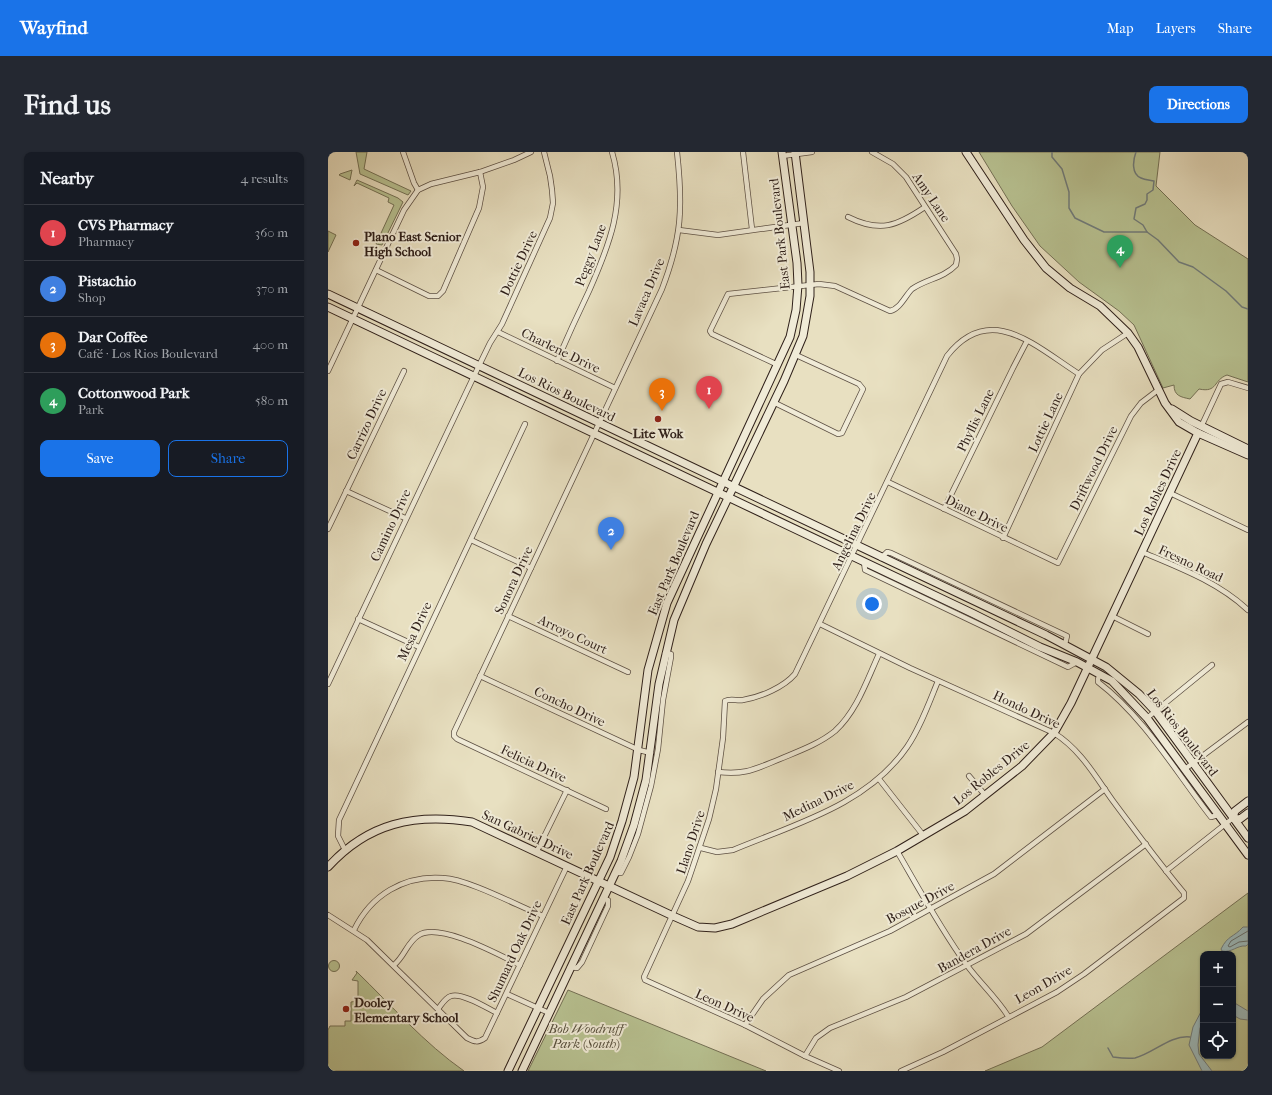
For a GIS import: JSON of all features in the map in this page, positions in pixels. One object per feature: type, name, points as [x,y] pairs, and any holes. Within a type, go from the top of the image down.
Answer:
[{"type":"main road","points":[[966,152],[1024,240],[1046,268],[1070,288],[1100,306],[1128,333],[1138,347],[1158,390],[1179,422],[1248,450]]},
{"type":"main road","name":"East Park Boulevard","points":[[522,1071],[615,873],[640,808],[651,753],[657,697],[665,653],[678,606],[796,355],[808,316],[811,283],[795,153]]},
{"type":"main road","name":"East Park Boulevard","points":[[508,1071],[610,857],[624,816],[639,750],[648,670],[667,602],[763,398],[778,365],[793,325],[798,286],[782,154]]},
{"type":"main road","name":"Los Rios Boulevard","points":[[328,294],[1092,658],[1126,683],[1155,711],[1248,838]]},
{"type":"main road","name":"Los Rios Boulevard","points":[[328,307],[595,433],[728,498],[797,529],[1040,647],[1077,662],[1100,674],[1126,695],[1147,718],[1248,855]]},
{"type":"main road","points":[[763,398],[773,402]]},
{"type":"main road","points":[[1200,430],[1248,455]]},
{"type":"main road","name":"Los Robles Drive","points":[[609,885],[673,916],[707,929],[732,924],[869,866],[965,811],[1022,766],[1054,733],[1088,668],[1200,430]]},
{"type":"main road","points":[[645,458],[650,447]]},
{"type":"main road","points":[[797,529],[803,520]]},
{"type":"main road","points":[[667,602],[678,606]]},
{"type":"main road","points":[[1248,801],[1235,811],[1233,818],[1240,819],[1248,813]]},
{"type":"main road","name":"San Gabriel Drive","points":[[328,867],[346,850],[386,826],[436,817],[472,822],[609,885]]},
{"type":"street","points":[[403,152],[418,190]]},
{"type":"street","points":[[328,371],[404,210],[418,190],[431,184],[480,172],[514,160],[531,152]]},
{"type":"street","name":"Dottie Drive","points":[[474,376],[490,343],[498,332],[550,218],[553,203],[552,190],[544,152]]},
{"type":"street","name":"Peggy Lane","points":[[557,361],[601,264],[614,226],[618,189],[612,152]]},
{"type":"street","name":"Lavaca Drive","points":[[595,433],[670,268],[680,230],[681,184],[677,152]]},
{"type":"street","points":[[743,152],[752,229]]},
{"type":"street","points":[[782,154],[812,152]]},
{"type":"street","name":"Amy Lane","points":[[811,283],[835,286],[890,311],[895,309],[913,289],[928,280],[945,274],[956,265],[956,254],[902,172],[889,161],[872,152]]},
{"type":"street","points":[[376,270],[429,296],[438,296],[443,291],[479,208],[483,187],[480,172]]},
{"type":"street","points":[[848,217],[866,224],[887,226],[905,220],[925,207]]},
{"type":"street","points":[[680,230],[718,235],[752,229],[804,223]]},
{"type":"street","points":[[778,365],[712,334],[710,331],[728,294],[798,286],[811,283]]},
{"type":"street","name":"Angelina Drive","points":[[725,701],[728,699],[744,700],[784,685],[795,674],[853,556],[947,356],[961,340],[971,334],[993,330],[1014,334],[1027,342]]},
{"type":"street","name":"Charlene Drive","points":[[498,332],[615,388]]},
{"type":"street","name":"Lottie Lane","points":[[1003,538],[1079,374],[1102,350],[1128,333]]},
{"type":"street","points":[[1027,342],[1079,374]]},
{"type":"street","name":"Phyllis Lane","points":[[944,509],[1027,342]]},
{"type":"street","points":[[773,402],[838,434],[842,434],[863,389],[859,384],[796,355]]},
{"type":"street","name":"Carrizo Drive","points":[[328,529],[404,371]]},
{"type":"street","name":"Camino Drive","points":[[328,684],[405,518],[474,376]]},
{"type":"street","name":"Los Robles Drive","points":[[1200,430],[1221,384],[1228,382],[1248,388]]},
{"type":"street","name":"Driftwood Drive","points":[[1058,563],[1131,416],[1141,403],[1158,390]]},
{"type":"street","name":"Mesa Drive","points":[[346,850],[338,836],[339,820],[525,424]]},
{"type":"street","name":"Sonora Drive","points":[[454,736],[454,732],[480,676],[595,433]]},
{"type":"street","name":"Diane Drive","points":[[888,482],[1058,563]]},
{"type":"street","points":[[346,491],[405,518]]},
{"type":"street","points":[[1170,493],[1248,530]]},
{"type":"street","points":[[470,540],[531,568]]},
{"type":"street","name":"Fresno Road","points":[[1142,552],[1210,582],[1227,592],[1248,610]]},
{"type":"street","name":"Arroyo Court","points":[[508,616],[628,672]]},
{"type":"street","points":[[1112,616],[1148,634]]},
{"type":"street","points":[[358,619],[419,647]]},
{"type":"street","name":"Hondo Drive","points":[[820,624],[879,654],[1054,733],[1064,739],[1085,759],[1105,790],[1184,893],[1184,898]]},
{"type":"street","name":"East Park Boulevard","points":[[615,873],[621,873],[629,857],[651,786],[658,749],[663,700],[671,657],[671,654],[665,653]]},
{"type":"street","points":[[718,772],[743,773],[753,770],[810,746],[828,735],[853,709],[879,654]]},
{"type":"street","points":[[1147,718],[1212,665]]},
{"type":"street","name":"Los Rios Boulevard","points":[[1100,674],[1098,682],[1117,696],[1134,713],[1212,817],[1218,815]]},
{"type":"street","name":"Concho Drive","points":[[480,676],[639,750],[651,753]]},
{"type":"street","name":"Medina Drive","points":[[701,848],[717,852],[733,850],[836,807],[880,779],[907,747],[938,681]]},
{"type":"street","name":"Llano Drive","points":[[644,980],[644,977],[673,916],[701,848],[709,819],[718,772],[723,738],[725,701]]},
{"type":"street","points":[[1185,769],[1248,722]]},
{"type":"street","name":"Felicia Drive","points":[[454,736],[457,739],[606,809]]},
{"type":"street","points":[[969,776],[985,795]]},
{"type":"street","points":[[880,779],[923,835]]},
{"type":"street","points":[[537,851],[567,790]]},
{"type":"street","name":"Bosque Drive","points":[[745,1026],[763,999],[789,975],[890,931],[1010,864],[1105,790]]},
{"type":"street","points":[[1166,871],[1233,818]]},
{"type":"street","name":"Bandera Drive","points":[[805,1056],[816,1038],[830,1028],[906,997],[1026,934],[1146,844]]},
{"type":"street","points":[[897,851],[930,910],[967,965],[990,990],[1008,1016]]},
{"type":"street","name":"Shumard Oak Drive","points":[[438,1008],[467,1038],[478,1042],[485,1038],[567,866]]},
{"type":"street","points":[[354,930],[364,912],[382,894],[405,883],[429,878],[444,878],[459,881],[543,916]]},
{"type":"street","name":"Leon Drive","points":[[901,1071],[949,1049],[1008,1016],[1057,992],[1084,974],[1184,898]]},
{"type":"street","points":[[328,915],[354,930],[394,965],[438,1008],[446,999],[455,995],[463,996],[498,1013]]},
{"type":"street","points":[[394,965],[408,944],[428,931],[450,934],[520,964]]},
{"type":"street","name":"Leon Drive","points":[[644,980],[839,1071]]},
{"type":"street","points":[[507,994],[549,1013]]},
{"type":"green space","points":[[356,152],[367,152],[364,169],[411,191],[408,195],[360,174]]},
{"type":"green space","points":[[979,152],[1160,152],[1156,186],[1195,225],[1248,259],[1248,382],[1227,375],[1219,380],[1213,388],[1205,390],[1199,389],[1190,399],[1181,397],[1177,394],[1174,389],[1174,385],[1163,388],[1134,325],[1119,311],[1079,282],[1040,246],[1012,206]]},
{"type":"green space","points":[[352,170],[350,180],[339,175],[340,174]]},
{"type":"green space","points":[[357,180],[398,198],[403,202],[382,245],[376,244],[394,205],[388,202],[389,198],[357,183],[354,186]]},
{"type":"green space","points":[[328,231],[336,235],[328,252]]},
{"type":"green space","points":[[1248,893],[1248,1071],[985,1071],[1042,1047]]},
{"type":"green space","points":[[334,960],[338,962],[340,966],[338,970],[334,972],[330,970],[328,966],[330,962]]},
{"type":"green space","points":[[356,971],[408,1024],[449,1060],[464,1071],[328,1071],[328,1030],[330,1026],[345,1026],[345,1021],[351,1021],[351,1002],[358,1001],[358,981],[352,980],[357,973]]},
{"type":"green space","name":"Bob Woodruff Park (South)","points":[[568,990],[766,1071],[528,1071]]},
{"type":"water","points":[[1243,927],[1248,927],[1248,944],[1229,951],[1222,951],[1221,949],[1226,941]]},
{"type":"water","points":[[1236,1004],[1248,1011],[1248,1020],[1236,1017]]},
{"type":"water","points":[[1200,1014],[1198,1045],[1200,1059],[1203,1059],[1212,1071],[1202,1071],[1189,1045],[1193,1027]]},
{"type":"waterway","points":[[1052,152],[1052,157],[1062,169],[1069,192],[1069,208],[1075,218],[1104,232],[1147,232],[1158,240],[1179,262],[1193,267],[1226,291],[1242,307],[1248,309]]},
{"type":"waterway","points":[[1136,152],[1134,159],[1134,170],[1138,176],[1143,179],[1154,181],[1153,190],[1147,194],[1145,204],[1136,208],[1134,219],[1143,225],[1147,232]]},
{"type":"waterway","points":[[1108,1048],[1113,1057],[1135,1058],[1142,1056],[1169,1041],[1183,1037],[1190,1037]]},
{"type":"place","name":"Plano East Senior High School","points":[[356,243]]},
{"type":"place","name":"Cottonwood Park","points":[[1120,268]]},
{"type":"place","name":"CVS Pharmacy","points":[[709,409]]},
{"type":"place","name":"Dar Coffee","points":[[662,411]]},
{"type":"place","name":"Lite Wok","points":[[658,419]]},
{"type":"place","name":"Pistachio","points":[[611,550]]},
{"type":"place","name":"Dooley Elementary School","points":[[346,1009]]}]
